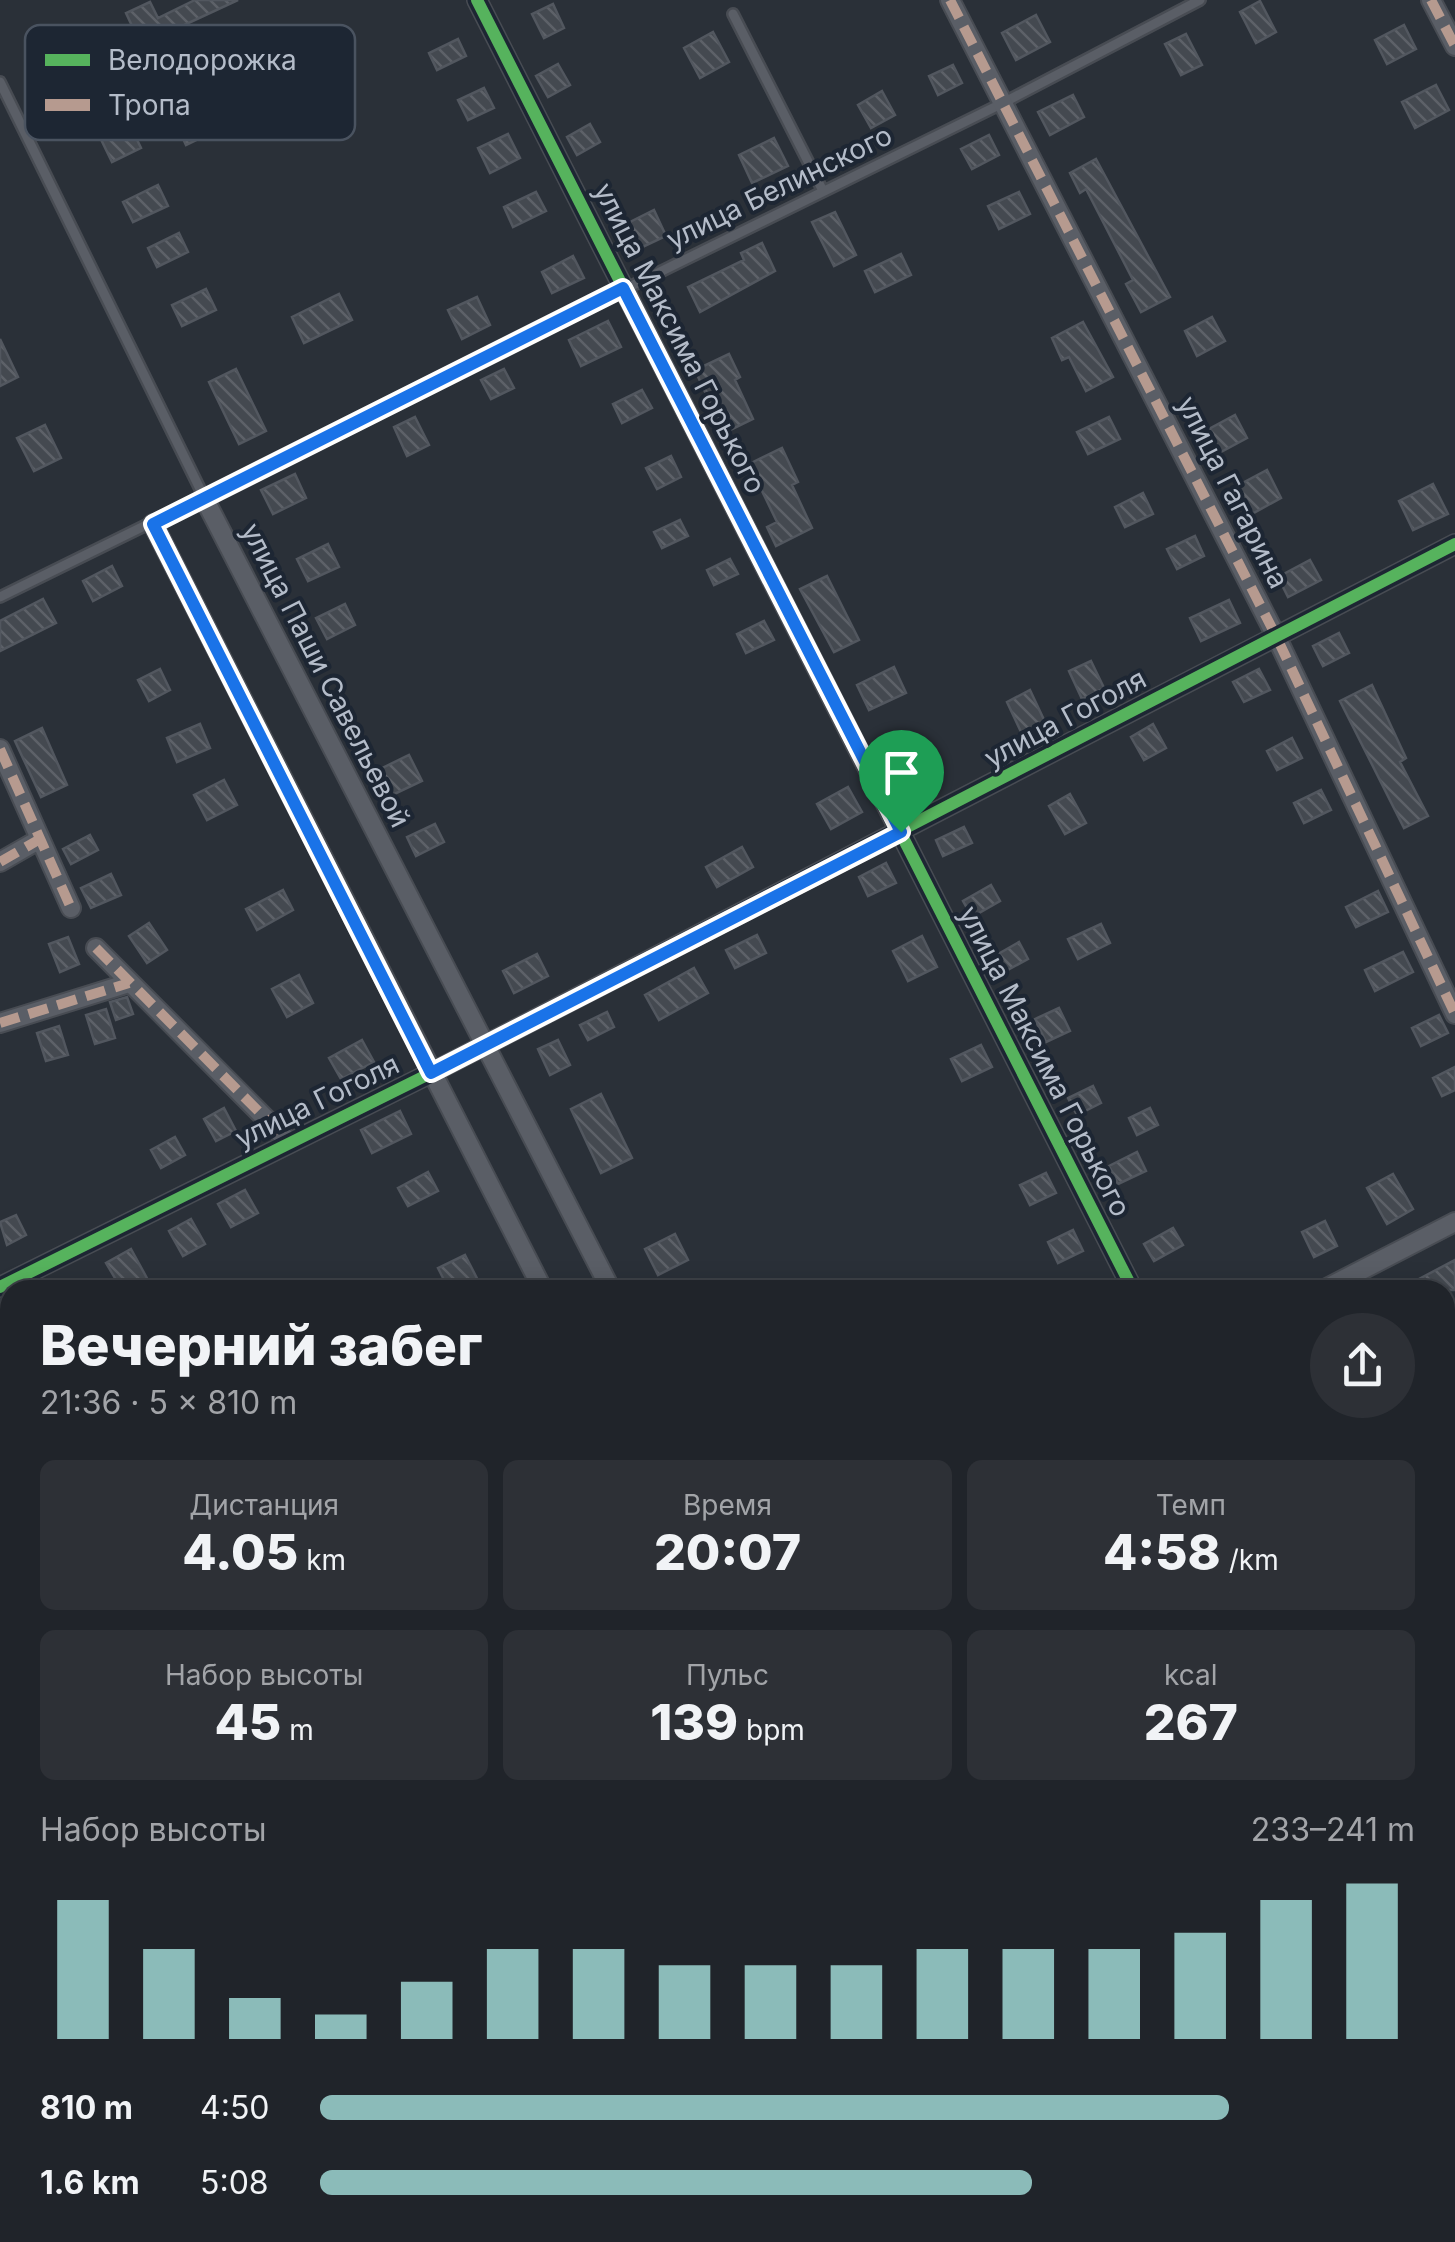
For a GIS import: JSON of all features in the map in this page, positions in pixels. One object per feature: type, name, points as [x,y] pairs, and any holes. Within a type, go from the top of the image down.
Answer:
[{"type":"street","name":"улица Максима Горького","points":[[477,0],[1127,1280]]},
{"type":"street","name":"улица Гагарина","points":[[950,0],[1276,636],[1455,1014]]},
{"type":"street","points":[[1431,0],[1455,46]]},
{"type":"street","name":"улица Паши Савельевой","points":[[204,498],[606,1280]]},
{"type":"street","points":[[153,524],[538,1280]]},
{"type":"street","name":"улица Гоголя","points":[[14,1280],[431,1073],[1455,544]]},
{"type":"street","points":[[0,749],[70,908]]},
{"type":"street","points":[[0,862],[40,839]]},
{"type":"street","points":[[96,948],[290,1143]]},
{"type":"street","points":[[0,1023],[129,983]]},
{"type":"street","points":[[1342,1280],[1455,1222]]},
{"type":"lane","name":"улица Белинского","points":[[0,596],[1003,103],[1200,0]]},
{"type":"lane","points":[[733,14],[822,191]]},
{"type":"lane","name":"улица Паши Савельевой","points":[[0,82],[25,133]]},
{"type":"lane","name":"улица Паши Савельевой","points":[[28,140],[204,498]]},
{"type":"building","points":[[195,0],[238,0],[184,25],[132,25],[126,13],[150,2],[158,18]]},
{"type":"building","points":[[1260,1],[1276,32],[1256,43],[1240,12]]},
{"type":"building","points":[[553,4],[564,28],[544,38],[532,14]]},
{"type":"building","points":[[1036,15],[1050,42],[1016,60],[1002,33]]},
{"type":"building","points":[[1404,25],[1416,49],[1387,64],[1375,40]]},
{"type":"building","points":[[713,32],[729,62],[700,78],[684,48]]},
{"type":"building","points":[[1186,34],[1202,65],[1181,75],[1165,44]]},
{"type":"building","points":[[458,39],[466,56],[437,70],[429,53]]},
{"type":"building","points":[[558,64],[570,85],[548,97],[536,76]]},
{"type":"building","points":[[953,65],[962,83],[938,95],[929,76]]},
{"type":"building","points":[[1436,85],[1449,110],[1415,128],[1402,102]]},
{"type":"building","points":[[484,88],[494,108],[468,120],[458,100]]},
{"type":"building","points":[[882,91],[895,115],[871,128],[858,105]]},
{"type":"building","points":[[1073,95],[1084,117],[1050,135],[1038,112]]},
{"type":"building","points":[[590,124],[600,142],[577,155],[567,137]]},
{"type":"building","points":[[508,134],[520,158],[490,173],[478,148]]},
{"type":"building","points":[[989,135],[999,155],[972,169],[961,149]]},
{"type":"building","points":[[774,138],[788,166],[752,183],[739,155]]},
{"type":"building","points":[[101,140],[137,140],[141,148],[112,162]]},
{"type":"building","points":[[1096,159],[1170,297],[1141,312],[1126,284],[1133,280],[1086,189],[1080,193],[1070,173]]},
{"type":"building","points":[[158,185],[168,206],[133,222],[123,202]]},
{"type":"building","points":[[536,192],[546,211],[513,227],[504,207]]},
{"type":"building","points":[[1019,192],[1030,214],[999,229],[988,206]]},
{"type":"building","points":[[654,210],[666,236],[634,251],[622,226]]},
{"type":"building","points":[[835,212],[856,255],[834,266],[812,222]]},
{"type":"building","points":[[179,233],[188,252],[157,267],[148,248]]},
{"type":"building","points":[[762,243],[775,271],[700,312],[688,287],[744,260],[741,253]]},
{"type":"building","points":[[901,254],[911,275],[875,292],[865,271]]},
{"type":"building","points":[[573,256],[584,278],[552,293],[542,272]]},
{"type":"building","points":[[206,289],[216,310],[182,326],[172,305]]},
{"type":"building","points":[[339,294],[352,320],[304,343],[292,317]]},
{"type":"building","points":[[477,297],[490,325],[462,339],[448,310]]},
{"type":"building","points":[[1212,317],[1225,341],[1197,356],[1185,331]]},
{"type":"building","points":[[608,321],[621,347],[581,366],[569,340]]},
{"type":"building","points":[[1083,322],[1113,377],[1086,391],[1069,357],[1062,360],[1052,338]]},
{"type":"building","points":[[0,339],[18,377],[0,386]]},
{"type":"building","points":[[729,354],[740,377],[735,380],[753,419],[724,433],[695,370]]},
{"type":"building","points":[[236,369],[266,431],[239,444],[209,382]]},
{"type":"building","points":[[504,369],[514,388],[491,399],[481,380]]},
{"type":"building","points":[[642,390],[652,408],[622,423],[613,404]]},
{"type":"building","points":[[1235,415],[1247,438],[1219,453],[1207,430]]},
{"type":"building","points":[[415,417],[429,445],[407,456],[394,427]]},
{"type":"building","points":[[1109,417],[1120,439],[1088,454],[1077,432]]},
{"type":"building","points":[[45,425],[61,458],[34,471],[17,438]]},
{"type":"building","points":[[782,448],[798,482],[792,485],[812,528],[776,546],[767,527],[777,522],[749,464]]},
{"type":"building","points":[[671,456],[681,477],[657,489],[646,468]]},
{"type":"building","points":[[1267,470],[1281,498],[1250,515],[1235,487]]},
{"type":"building","points":[[295,474],[306,498],[273,514],[261,490]]},
{"type":"building","points":[[1433,484],[1448,514],[1413,530],[1399,501]]},
{"type":"building","points":[[1143,493],[1153,514],[1125,527],[1115,507]]},
{"type":"building","points":[[680,520],[688,536],[662,548],[654,532]]},
{"type":"building","points":[[1195,536],[1204,556],[1177,569],[1167,549]]},
{"type":"building","points":[[328,544],[339,567],[308,581],[297,559]]},
{"type":"building","points":[[730,559],[738,574],[714,585],[707,570]]},
{"type":"building","points":[[1310,560],[1321,580],[1288,597],[1278,577]]},
{"type":"building","points":[[112,566],[122,586],[93,601],[83,581]]},
{"type":"building","points":[[827,576],[859,640],[834,652],[800,589]]},
{"type":"building","points":[[43,599],[56,623],[0,651],[0,621]]},
{"type":"building","points":[[1229,600],[1240,623],[1201,641],[1190,618]]},
{"type":"building","points":[[345,604],[355,625],[327,639],[316,618]]},
{"type":"building","points":[[764,621],[774,640],[746,653],[737,634]]},
{"type":"building","points":[[1339,633],[1349,653],[1323,666],[1313,646]]},
{"type":"building","points":[[1091,661],[1104,688],[1082,699],[1069,671]]},
{"type":"building","points":[[894,667],[906,693],[869,710],[857,685]]},
{"type":"building","points":[[160,669],[170,690],[149,701],[138,680]]},
{"type":"building","points":[[1259,669],[1270,690],[1244,702],[1233,682]]},
{"type":"building","points":[[1372,685],[1406,758],[1400,762],[1428,816],[1404,828],[1340,701]]},
{"type":"building","points":[[1030,690],[1045,722],[1022,734],[1007,702]]},
{"type":"building","points":[[200,724],[210,748],[177,762],[167,738]]},
{"type":"building","points":[[1153,724],[1166,748],[1144,760],[1131,737]]},
{"type":"building","points":[[42,728],[67,785],[41,797],[15,741]]},
{"type":"building","points":[[1292,738],[1302,758],[1277,770],[1267,751]]},
{"type":"building","points":[[409,755],[422,781],[388,797],[376,771]]},
{"type":"building","points":[[224,780],[237,805],[207,820],[194,795]]},
{"type":"building","points":[[848,787],[862,812],[831,829],[817,804]]},
{"type":"building","points":[[1321,790],[1331,810],[1304,823],[1294,803]]},
{"type":"building","points":[[1070,794],[1086,823],[1065,834],[1049,806]]},
{"type":"building","points":[[435,824],[444,842],[416,856],[407,837]]},
{"type":"building","points":[[964,827],[972,843],[943,856],[936,840]]},
{"type":"building","points":[[90,835],[98,850],[71,864],[63,849]]},
{"type":"building","points":[[742,847],[753,867],[717,887],[706,867]]},
{"type":"building","points":[[886,863],[896,883],[868,896],[859,877]]},
{"type":"building","points":[[111,874],[121,895],[91,908],[81,888]]},
{"type":"building","points":[[991,885],[1000,901],[972,917],[963,901]]},
{"type":"building","points":[[283,890],[293,910],[257,930],[246,909]]},
{"type":"building","points":[[1378,891],[1388,912],[1356,927],[1346,907]]},
{"type":"building","points":[[149,923],[167,950],[147,963],[129,936]]},
{"type":"building","points":[[1101,924],[1110,943],[1078,959],[1068,939]]},
{"type":"building","points":[[757,935],[766,953],[735,968],[726,950]]},
{"type":"building","points":[[922,936],[937,967],[908,981],[893,951]]},
{"type":"building","points":[[68,937],[79,964],[60,972],[49,944]]},
{"type":"building","points":[[1019,942],[1028,959],[1002,973],[993,957]]},
{"type":"building","points":[[1403,952],[1413,972],[1375,991],[1365,970]]},
{"type":"building","points":[[537,954],[548,976],[514,993],[503,971]]},
{"type":"building","points":[[694,968],[708,993],[659,1020],[645,995]]},
{"type":"building","points":[[299,975],[313,1003],[287,1017],[272,989]]},
{"type":"building","points":[[127,997],[133,1014],[116,1020],[110,1002]]},
{"type":"building","points":[[1059,1008],[1070,1031],[1046,1042],[1035,1019]]},
{"type":"building","points":[[106,1009],[115,1038],[95,1044],[86,1015]]},
{"type":"building","points":[[607,1012],[614,1027],[588,1040],[580,1025]]},
{"type":"building","points":[[1439,1015],[1448,1033],[1421,1046],[1412,1028]]},
{"type":"building","points":[[59,1026],[68,1055],[46,1061],[37,1033]]},
{"type":"building","points":[[362,1040],[374,1062],[341,1079],[329,1058]]},
{"type":"building","points":[[558,1040],[570,1065],[550,1075],[538,1049]]},
{"type":"building","points":[[981,1045],[992,1067],[962,1081],[951,1059]]},
{"type":"building","points":[[1455,1067],[1455,1090],[1442,1096],[1433,1078]]},
{"type":"building","points":[[1093,1086],[1101,1103],[1077,1115],[1068,1098]]},
{"type":"building","points":[[601,1094],[632,1158],[601,1173],[571,1109]]},
{"type":"building","points":[[224,1108],[236,1131],[216,1141],[204,1119]]},
{"type":"building","points":[[1150,1108],[1158,1125],[1137,1135],[1129,1118]]},
{"type":"building","points":[[400,1111],[411,1134],[372,1153],[361,1130]]},
{"type":"building","points":[[175,1137],[185,1155],[161,1168],[151,1150]]},
{"type":"building","points":[[1137,1152],[1146,1171],[1118,1184],[1109,1166]]},
{"type":"building","points":[[428,1172],[438,1191],[408,1206],[398,1188]]},
{"type":"building","points":[[1046,1173],[1056,1193],[1030,1205],[1020,1185]]},
{"type":"building","points":[[1393,1174],[1413,1209],[1387,1224],[1367,1188]]},
{"type":"building","points":[[245,1190],[258,1213],[231,1227],[218,1204]]},
{"type":"building","points":[[16,1215],[26,1235],[7,1245],[0,1222]]},
{"type":"building","points":[[191,1219],[205,1244],[183,1256],[169,1231]]},
{"type":"building","points":[[1325,1221],[1337,1246],[1314,1257],[1302,1232]]},
{"type":"building","points":[[1173,1228],[1183,1245],[1154,1261],[1144,1244]]},
{"type":"building","points":[[1073,1230],[1083,1251],[1058,1263],[1048,1242]]},
{"type":"building","points":[[675,1234],[688,1260],[658,1275],[645,1249]]},
{"type":"building","points":[[131,1249],[148,1280],[116,1280],[106,1263]]},
{"type":"building","points":[[465,1255],[478,1280],[444,1280],[438,1268]]},
{"type":"building","points":[[1455,1260],[1455,1280],[1417,1280]]},
{"type":"marked path","points":[[950,0],[1276,636],[1455,1014]]},
{"type":"marked path","points":[[1431,0],[1455,46]]},
{"type":"marked path","points":[[0,749],[71,908]]},
{"type":"marked path","points":[[0,862],[40,839]]},
{"type":"marked path","points":[[96,948],[290,1143]]},
{"type":"marked path","points":[[0,1023],[129,983]]},
{"type":"cycle path","points":[[477,0],[1128,1280]]},
{"type":"cycle path","points":[[14,1280],[431,1073],[1455,544]]},
{"type":"route","points":[[623,288],[901,832],[431,1073],[153,524],[623,288]]}]
